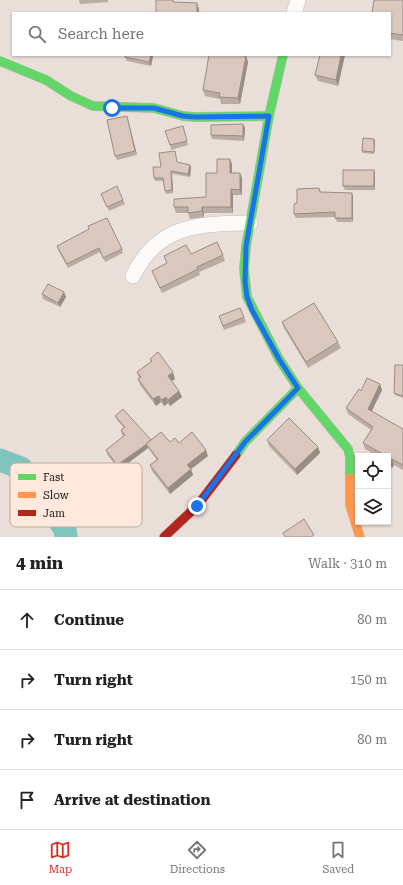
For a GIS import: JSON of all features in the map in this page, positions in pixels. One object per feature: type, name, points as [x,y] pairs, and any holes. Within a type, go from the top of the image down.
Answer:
[{"type":"street","points":[[294,12],[298,0]]},
{"type":"street","points":[[283,56],[269,116],[257,193],[250,223],[244,268],[247,297],[279,359],[298,388],[340,437],[348,449],[350,457],[350,505],[360,537]]},
{"type":"street","points":[[0,61],[46,80],[71,96],[93,106],[154,108],[183,116],[195,117],[269,116]]},
{"type":"street","points":[[133,276],[141,260],[150,250],[169,236],[188,227],[210,224],[250,223]]},
{"type":"street","points":[[164,537],[197,506],[245,442],[298,388]]},
{"type":"building","points":[[156,0],[173,0],[173,2],[197,3],[197,12],[156,12]]},
{"type":"building","points":[[374,0],[403,0],[403,35],[391,33],[391,12],[372,12]]},
{"type":"building","points":[[125,56],[151,56],[149,62]]},
{"type":"building","points":[[209,56],[246,56],[238,98],[219,97],[220,93],[203,90]]},
{"type":"building","points":[[320,56],[341,56],[336,80],[315,75]]},
{"type":"building","points":[[127,116],[135,151],[115,156],[107,120]]},
{"type":"building","points":[[243,124],[243,136],[211,135],[211,125]]},
{"type":"building","points":[[183,126],[187,141],[170,145],[165,131]]},
{"type":"building","points":[[363,138],[374,139],[374,152],[362,151]]},
{"type":"building","points":[[175,151],[177,162],[190,165],[188,174],[171,171],[172,190],[165,191],[163,178],[154,178],[153,167],[161,167],[159,153]]},
{"type":"building","points":[[217,159],[230,159],[230,173],[240,173],[240,190],[231,189],[231,207],[202,207],[202,211],[188,213],[188,207],[174,207],[174,199],[206,197],[206,173],[217,173]]},
{"type":"building","points":[[343,170],[374,170],[374,186],[343,186]]},
{"type":"building","points":[[117,186],[123,200],[107,207],[101,194]]},
{"type":"building","points":[[319,188],[320,192],[352,193],[352,218],[335,218],[335,212],[294,214],[294,204],[297,203],[297,189]]},
{"type":"building","points":[[107,218],[122,249],[103,258],[99,248],[67,264],[57,246],[89,229],[88,226]]},
{"type":"building","points":[[217,242],[223,255],[197,267],[198,269],[160,288],[152,271],[167,263],[164,256],[186,245],[191,254]]},
{"type":"building","points":[[48,284],[64,292],[58,303],[42,294]]},
{"type":"building","points":[[314,303],[338,342],[306,362],[282,322]]},
{"type":"building","points":[[240,308],[244,317],[223,326],[219,316]]},
{"type":"building","points":[[158,352],[173,372],[168,376],[179,391],[168,400],[166,397],[162,400],[159,396],[153,399],[138,379],[141,377],[137,372],[152,361],[150,359]]},
{"type":"building","points":[[395,365],[403,365],[403,396],[394,393]]},
{"type":"building","points":[[367,378],[380,384],[368,409],[403,429],[403,465],[392,459],[391,460],[391,453],[381,453],[363,443],[373,427],[346,408],[359,389],[361,391]]},
{"type":"building","points":[[123,409],[151,440],[120,463],[116,463],[106,450],[125,435],[121,430],[125,427],[115,416]]},
{"type":"building","points":[[289,418],[318,447],[295,469],[267,440]]},
{"type":"building","points":[[161,432],[170,442],[175,438],[179,443],[192,432],[206,450],[187,465],[191,469],[168,488],[150,465],[158,459],[146,444]]},
{"type":"building","points":[[304,519],[314,535],[311,537],[285,537],[283,533]]},
{"type":"waterway","points":[[0,460],[10,464]]},
{"type":"waterway","points":[[64,527],[66,537]]},
{"type":"traffic: fast","points":[[283,56],[269,116],[246,246],[244,269],[247,297],[279,359],[298,388],[348,449],[350,457],[350,478]]},
{"type":"traffic: fast","points":[[0,61],[46,80],[71,96],[93,106],[154,108],[183,116],[195,117],[269,116]]},
{"type":"traffic: fast","points":[[236,455],[245,442],[298,388]]},
{"type":"traffic: slow","points":[[350,478],[350,505],[360,537]]},
{"type":"traffic: jam","points":[[164,537],[197,506],[236,455]]},
{"type":"route","points":[[112,108],[154,108],[183,116],[195,117],[269,116],[257,193],[246,246],[244,268],[245,282],[247,297],[252,310],[279,359],[298,388],[245,442],[197,506]]}]
